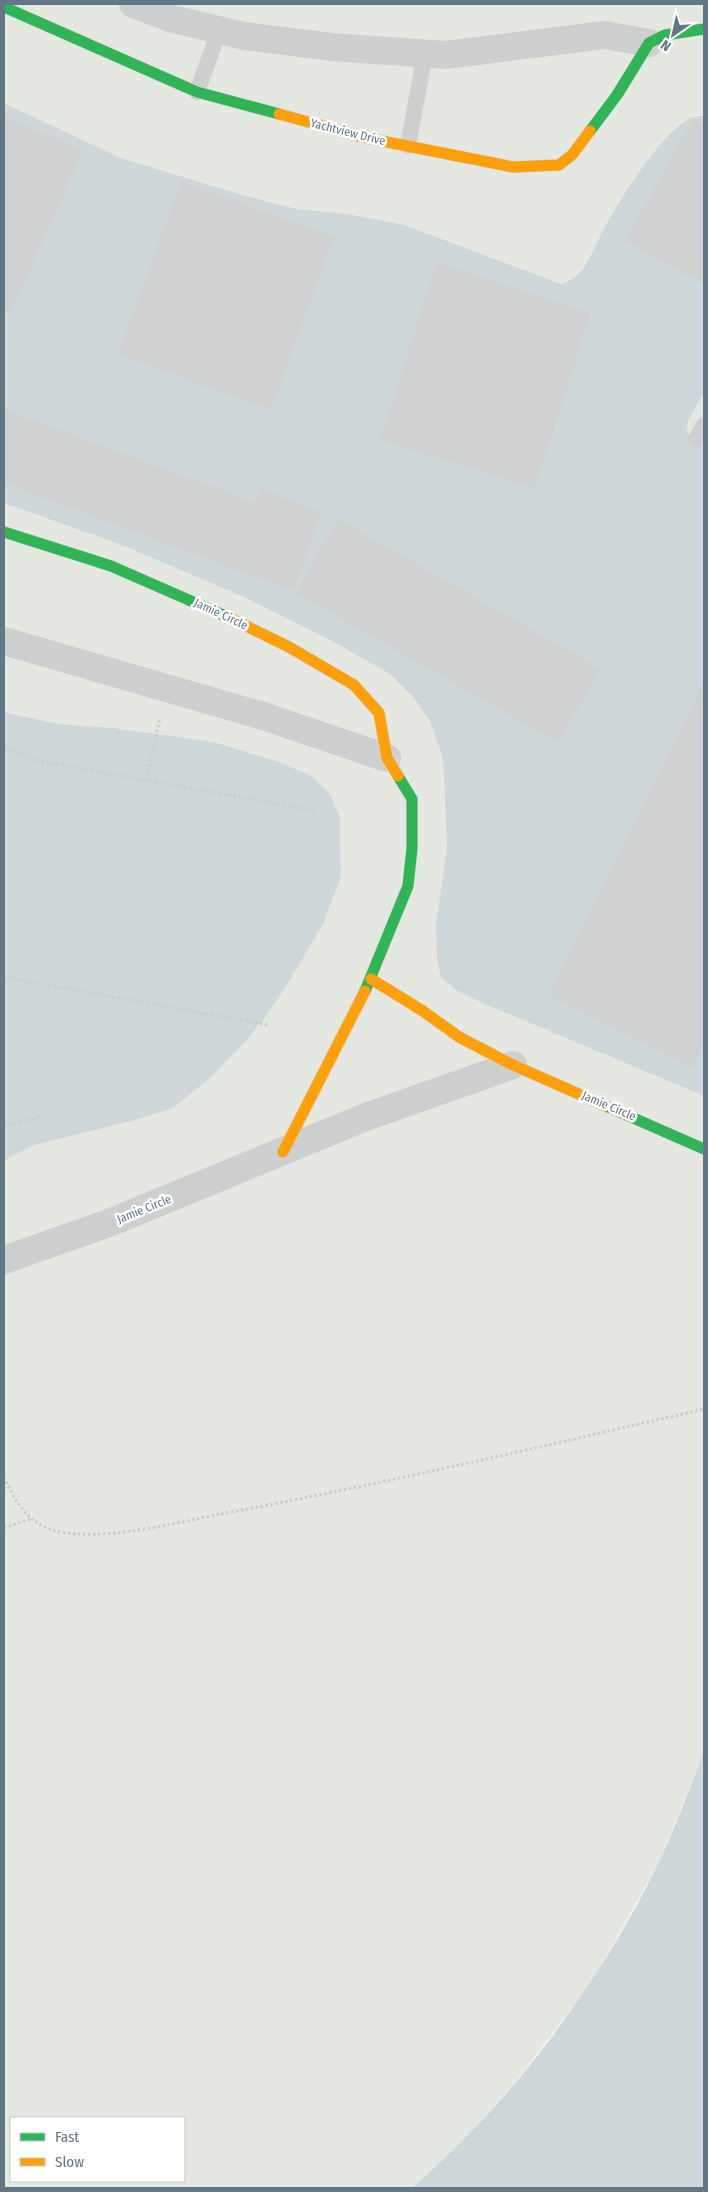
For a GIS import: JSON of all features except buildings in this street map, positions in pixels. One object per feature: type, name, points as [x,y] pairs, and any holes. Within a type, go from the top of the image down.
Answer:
[{"type":"street","points":[[133,4],[173,19],[244,36],[332,47],[446,55],[604,35],[649,43],[665,35],[704,29]]},
{"type":"street","name":"Yachtview Drive","points":[[4,8],[197,92],[367,138],[514,167],[559,165],[572,155],[616,95],[649,43]]},
{"type":"street","name":"Jamie Circle","points":[[4,532],[111,566],[202,604],[289,647],[354,685],[379,713],[387,758],[412,799],[412,848],[408,886],[371,979],[283,1152]]},
{"type":"street","points":[[4,642],[263,716],[387,758]]},
{"type":"street","name":"Jamie Circle","points":[[371,979],[423,1011],[459,1037],[513,1065],[704,1149]]},
{"type":"street","name":"Jamie Circle","points":[[4,1260],[109,1224],[363,1118],[513,1065]]},
{"type":"lane","points":[[197,92],[219,31]]},
{"type":"lane","points":[[408,146],[425,53]]},
{"type":"path","points":[[147,780],[161,714]]},
{"type":"path","points":[[4,748],[39,761],[317,810]]},
{"type":"path","points":[[4,978],[269,1025]]},
{"type":"path","points":[[4,1127],[41,1116]]},
{"type":"path","points":[[4,1477],[10,1492],[30,1519],[53,1530],[104,1535],[312,1497],[704,1409]]},
{"type":"path","points":[[4,1528],[30,1519]]},
{"type":"shaded area","points":[[4,4],[704,4],[704,116],[696,115],[605,227],[589,259],[571,281],[561,284],[405,225],[348,214],[297,209],[243,195],[121,158],[4,103]]},
{"type":"shaded area","points":[[4,103],[121,158],[243,195],[297,209],[348,214],[405,225],[561,284],[570,281],[583,268],[606,225],[635,178],[663,142],[677,127],[691,118],[704,116],[704,392],[688,421],[687,432],[704,445],[704,1096],[487,1005],[458,991],[441,978],[437,959],[436,925],[447,847],[442,756],[430,721],[413,697],[390,674],[330,640],[239,595],[124,546],[4,503]]},
{"type":"shaded area","points":[[704,392],[704,445],[687,432],[688,421]]},
{"type":"shaded area","points":[[4,503],[124,546],[239,595],[330,640],[390,674],[413,697],[430,721],[442,756],[447,847],[444,882],[487,1005],[704,1096],[704,1752],[658,1864],[590,1985],[516,2081],[454,2152],[412,2188],[4,2188],[4,1161],[31,1146],[136,1120],[173,1108],[266,1016],[323,924],[341,877],[340,818],[310,775],[276,761],[214,742],[114,728],[59,724],[4,712]]},
{"type":"shaded area","points":[[4,712],[59,724],[114,728],[214,742],[276,761],[310,775],[330,794],[340,818],[341,877],[323,924],[290,980],[266,1016],[243,1044],[210,1078],[173,1108],[136,1120],[31,1146],[4,1161]]},
{"type":"shaded area","points":[[704,1752],[704,2188],[412,2188],[484,2118],[551,2038],[581,1996],[635,1909],[658,1864]]},
{"type":"traffic: fast","points":[[4,7],[197,92],[279,114]]},
{"type":"traffic: fast","points":[[590,131],[617,95],[649,43],[665,35],[704,29]]},
{"type":"traffic: fast","points":[[4,532],[111,566],[230,618]]},
{"type":"traffic: fast","points":[[365,991],[408,886],[412,848],[412,799],[398,776]]},
{"type":"traffic: fast","points":[[606,1106],[704,1149]]},
{"type":"traffic: slow","points":[[279,114],[367,138],[513,167],[559,165],[572,155],[590,131]]},
{"type":"traffic: slow","points":[[230,618],[289,647],[354,685],[379,713],[387,758],[398,776]]},
{"type":"traffic: slow","points":[[371,979],[423,1011],[459,1037],[513,1065],[606,1106]]},
{"type":"traffic: slow","points":[[283,1152],[365,991]]}]
